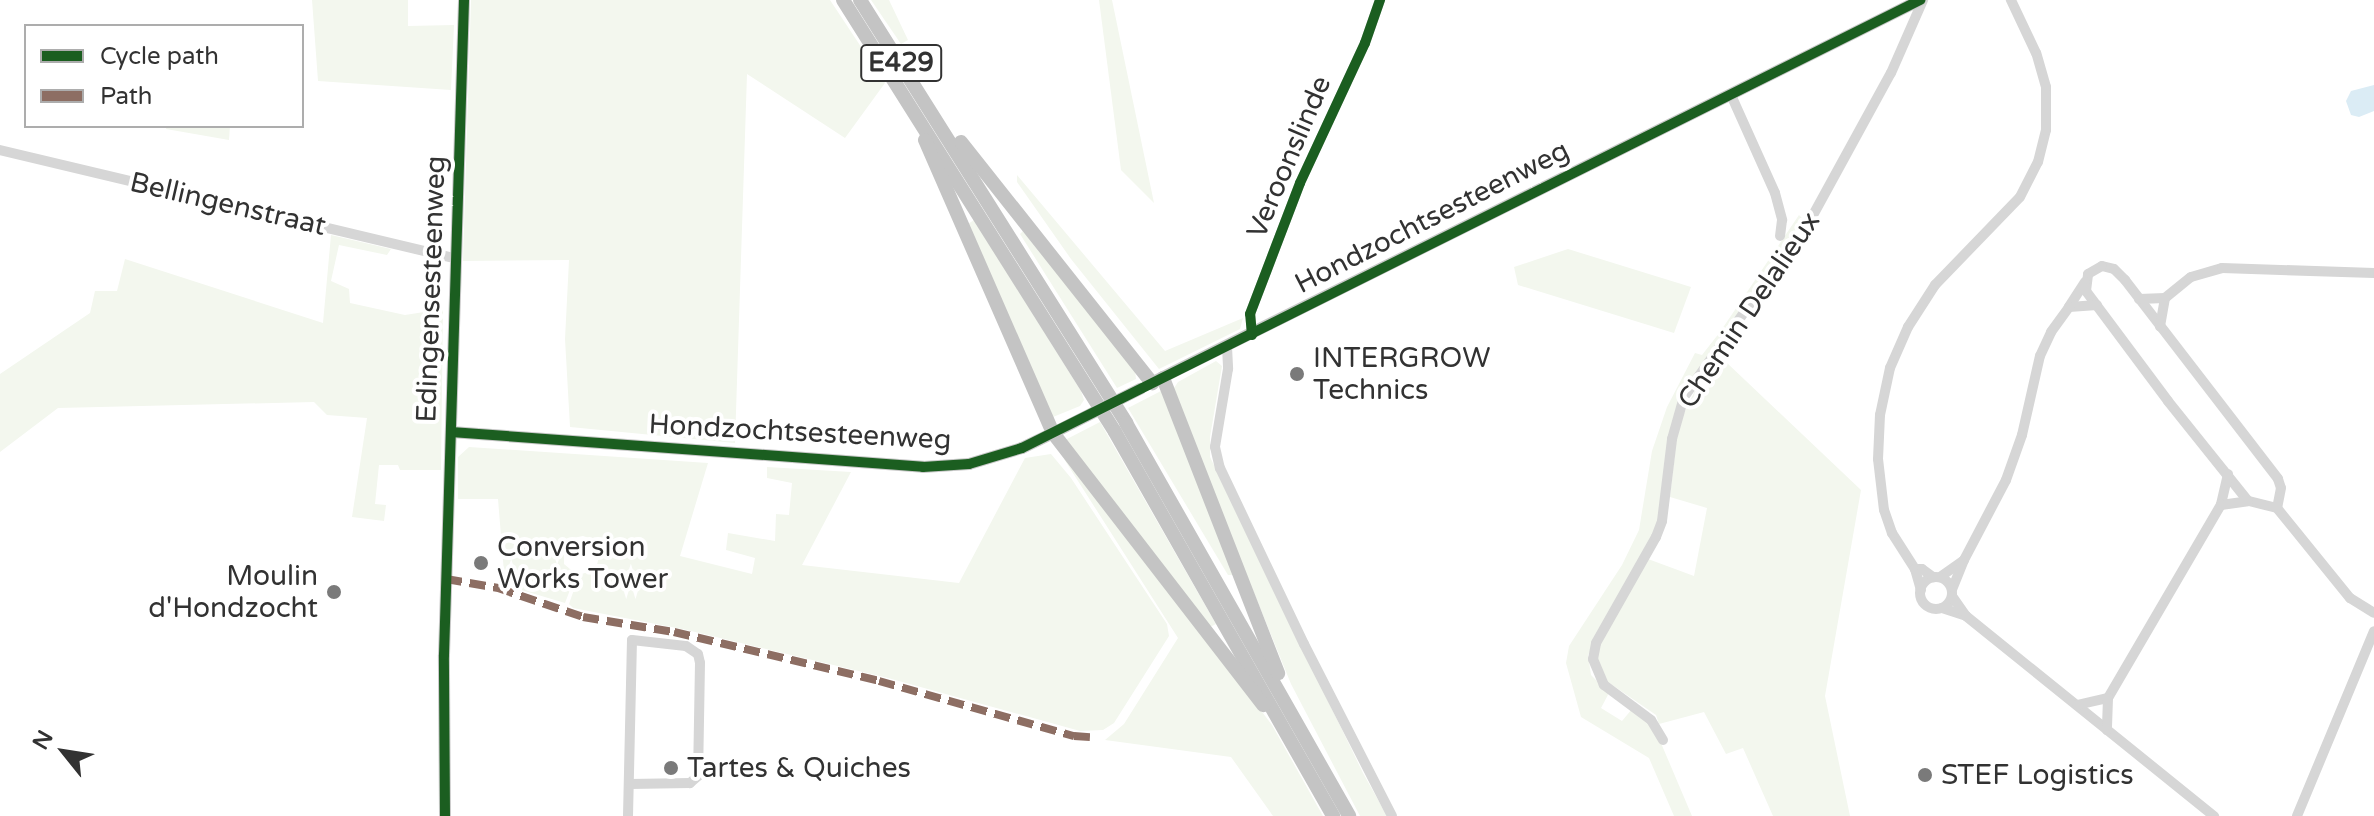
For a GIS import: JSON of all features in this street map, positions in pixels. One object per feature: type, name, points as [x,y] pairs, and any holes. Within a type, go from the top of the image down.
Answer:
[{"type":"highway","name":"E429","points":[[843,0],[1115,432],[1333,816]]},
{"type":"highway","name":"E429","points":[[860,0],[1126,423],[1349,816]]},
{"type":"highway","points":[[915,110],[1057,431],[1226,653],[1268,712],[1295,758],[1313,778]]},
{"type":"highway","points":[[942,127],[964,145],[1152,384],[1319,760]]},
{"type":"main road","name":"Edingensesteenweg","points":[[445,816],[446,579],[464,0]]},
{"type":"main road","name":"Hondzochtsesteenweg","points":[[451,432],[923,467],[969,464],[1022,448],[1057,431],[1921,0]]},
{"type":"street","name":"Veroonslinde","points":[[1252,335],[1250,314],[1300,183],[1365,43],[1380,0]]},
{"type":"street","name":"Chemin Delalieux","points":[[1663,740],[1651,720],[1604,685],[1593,659],[1596,643],[1662,521],[1672,439],[1684,397],[1753,304],[1819,206],[1891,73],[1921,0]]},
{"type":"street","points":[[1966,616],[1926,605],[1915,569],[1892,533],[1884,510],[1879,472],[1880,415],[1890,368],[1908,327],[1935,285],[2020,197],[2038,162],[2046,130],[2046,87],[2036,53],[2011,0]]},
{"type":"street","points":[[1731,95],[1775,193],[1782,220],[1780,236],[1792,227]]},
{"type":"street","name":"Bellingenstraat","points":[[0,150],[456,259]]},
{"type":"street","points":[[1942,608],[2006,480],[2022,435],[2040,356],[2051,332],[2095,267],[2110,267],[2139,299],[2278,479],[2281,488],[2277,508]]},
{"type":"street","points":[[2139,299],[2165,298],[2191,277],[2222,268],[2374,273]]},
{"type":"street","points":[[2085,282],[2086,291],[2248,501]]},
{"type":"street","points":[[2160,327],[2165,298]]},
{"type":"street","points":[[2069,307],[2097,305]]},
{"type":"street","points":[[1227,347],[1228,369],[1215,447],[1220,468],[1310,657],[1392,816]]},
{"type":"street","points":[[2107,730],[2108,698],[2221,505],[2228,474]]},
{"type":"street","points":[[2221,505],[2248,501],[2277,508],[2350,598],[2374,613]]},
{"type":"street","points":[[1921,590],[1925,582],[1964,560]]},
{"type":"street","points":[[1915,569],[1922,569],[1936,577],[1952,593],[1966,616],[2214,816]]},
{"type":"street","points":[[2297,816],[2374,631]]},
{"type":"street","points":[[628,816],[632,640],[686,646],[698,654],[700,663],[698,776],[690,783],[630,784]]},
{"type":"street","points":[[2077,705],[2108,698]]},
{"type":"shaded area","points":[[312,0],[408,0],[408,26],[454,25],[451,90],[318,81]]},
{"type":"shaded area","points":[[471,0],[830,0],[885,83],[845,138],[747,74],[735,443],[570,427],[565,339],[569,260],[463,261]]},
{"type":"shaded area","points":[[871,0],[889,0],[908,40],[901,44]]},
{"type":"shaded area","points":[[1099,0],[1112,0],[1154,203],[1121,170]]},
{"type":"shaded area","points":[[2374,85],[2374,111],[2359,117],[2351,115],[2346,101],[2351,91]]},
{"type":"shaded area","points":[[230,128],[229,140],[166,129]]},
{"type":"shaded area","points":[[1017,175],[1165,351],[1243,318],[1240,329],[1159,369],[1071,259],[1017,182]]},
{"type":"shaded area","points":[[1799,215],[1805,221],[1677,410],[1656,530],[1588,655],[1591,675],[1609,693],[1601,708],[1622,721],[1632,709],[1649,722],[1658,736],[1692,816],[1674,816],[1649,758],[1581,717],[1566,663],[1569,646],[1622,565],[1639,530],[1652,451],[1667,407],[1695,353],[1702,355],[1720,332]]},
{"type":"shaded area","points":[[974,220],[1081,391],[1084,400],[1080,406],[1053,417],[968,224]]},
{"type":"shaded area","points":[[1024,230],[1135,370],[1136,379],[1117,388],[1020,234]]},
{"type":"shaded area","points":[[331,235],[391,249],[387,255],[339,245],[331,281],[349,289],[350,303],[405,315],[443,309],[441,470],[400,470],[398,465],[379,465],[375,504],[386,505],[384,521],[352,517],[367,418],[327,415],[314,402],[58,408],[0,452],[0,374],[90,313],[95,291],[117,291],[125,259],[323,323]]},
{"type":"shaded area","points":[[1568,249],[1691,287],[1674,333],[1518,285],[1514,267]]},
{"type":"shaded area","points":[[1216,361],[1222,366],[1210,437],[1210,457],[1363,773],[1387,816],[1360,816],[1291,684],[1172,391],[1178,382]]},
{"type":"shaded area","points":[[1726,362],[1861,490],[1825,696],[1850,816],[1773,816],[1743,748],[1726,754],[1704,712],[1659,724],[1656,715],[1608,682],[1597,660],[1602,636],[1648,559],[1694,576],[1707,508],[1670,497],[1678,426],[1699,382],[1715,363]]},
{"type":"shaded area","points":[[1161,391],[1236,575],[1228,575],[1128,408]]},
{"type":"shaded area","points":[[1100,422],[1216,624],[1210,627],[1065,440]]},
{"type":"shaded area","points":[[469,447],[708,463],[680,556],[752,574],[755,558],[726,550],[728,533],[775,541],[776,514],[789,515],[792,483],[767,478],[767,467],[851,472],[802,565],[959,583],[1025,458],[1051,454],[1071,478],[1167,624],[1169,636],[1114,723],[1103,730],[1080,731],[888,678],[687,630],[573,608],[569,604],[579,575],[596,569],[601,548],[595,540],[583,536],[573,538],[564,548],[564,564],[576,574],[565,603],[505,585],[498,499],[458,499],[458,457]]},
{"type":"shaded area","points":[[1067,456],[1272,725],[1323,816],[1273,816],[1231,757],[1105,740],[1124,724],[1178,638],[1064,459]]},
{"type":"marked path","points":[[446,579],[498,588],[583,617],[674,632],[879,681],[1074,736],[1090,737]]},
{"type":"cycle path","points":[[445,816],[444,655],[464,0]]},
{"type":"cycle path","points":[[1252,335],[1250,314],[1300,183],[1365,43],[1380,0]]},
{"type":"cycle path","points":[[451,432],[923,467],[969,464],[1022,448],[1920,0]]},
{"type":"place","name":"INTERGROW Technics","points":[[1297,374]]},
{"type":"place","name":"Conversion Works Tower","points":[[481,563]]},
{"type":"place","name":"Moulin d'Hondzocht","points":[[334,592]]},
{"type":"place","name":"Tartes & Quiches","points":[[671,768]]},
{"type":"place","name":"STEF Logistics","points":[[1925,775]]}]
